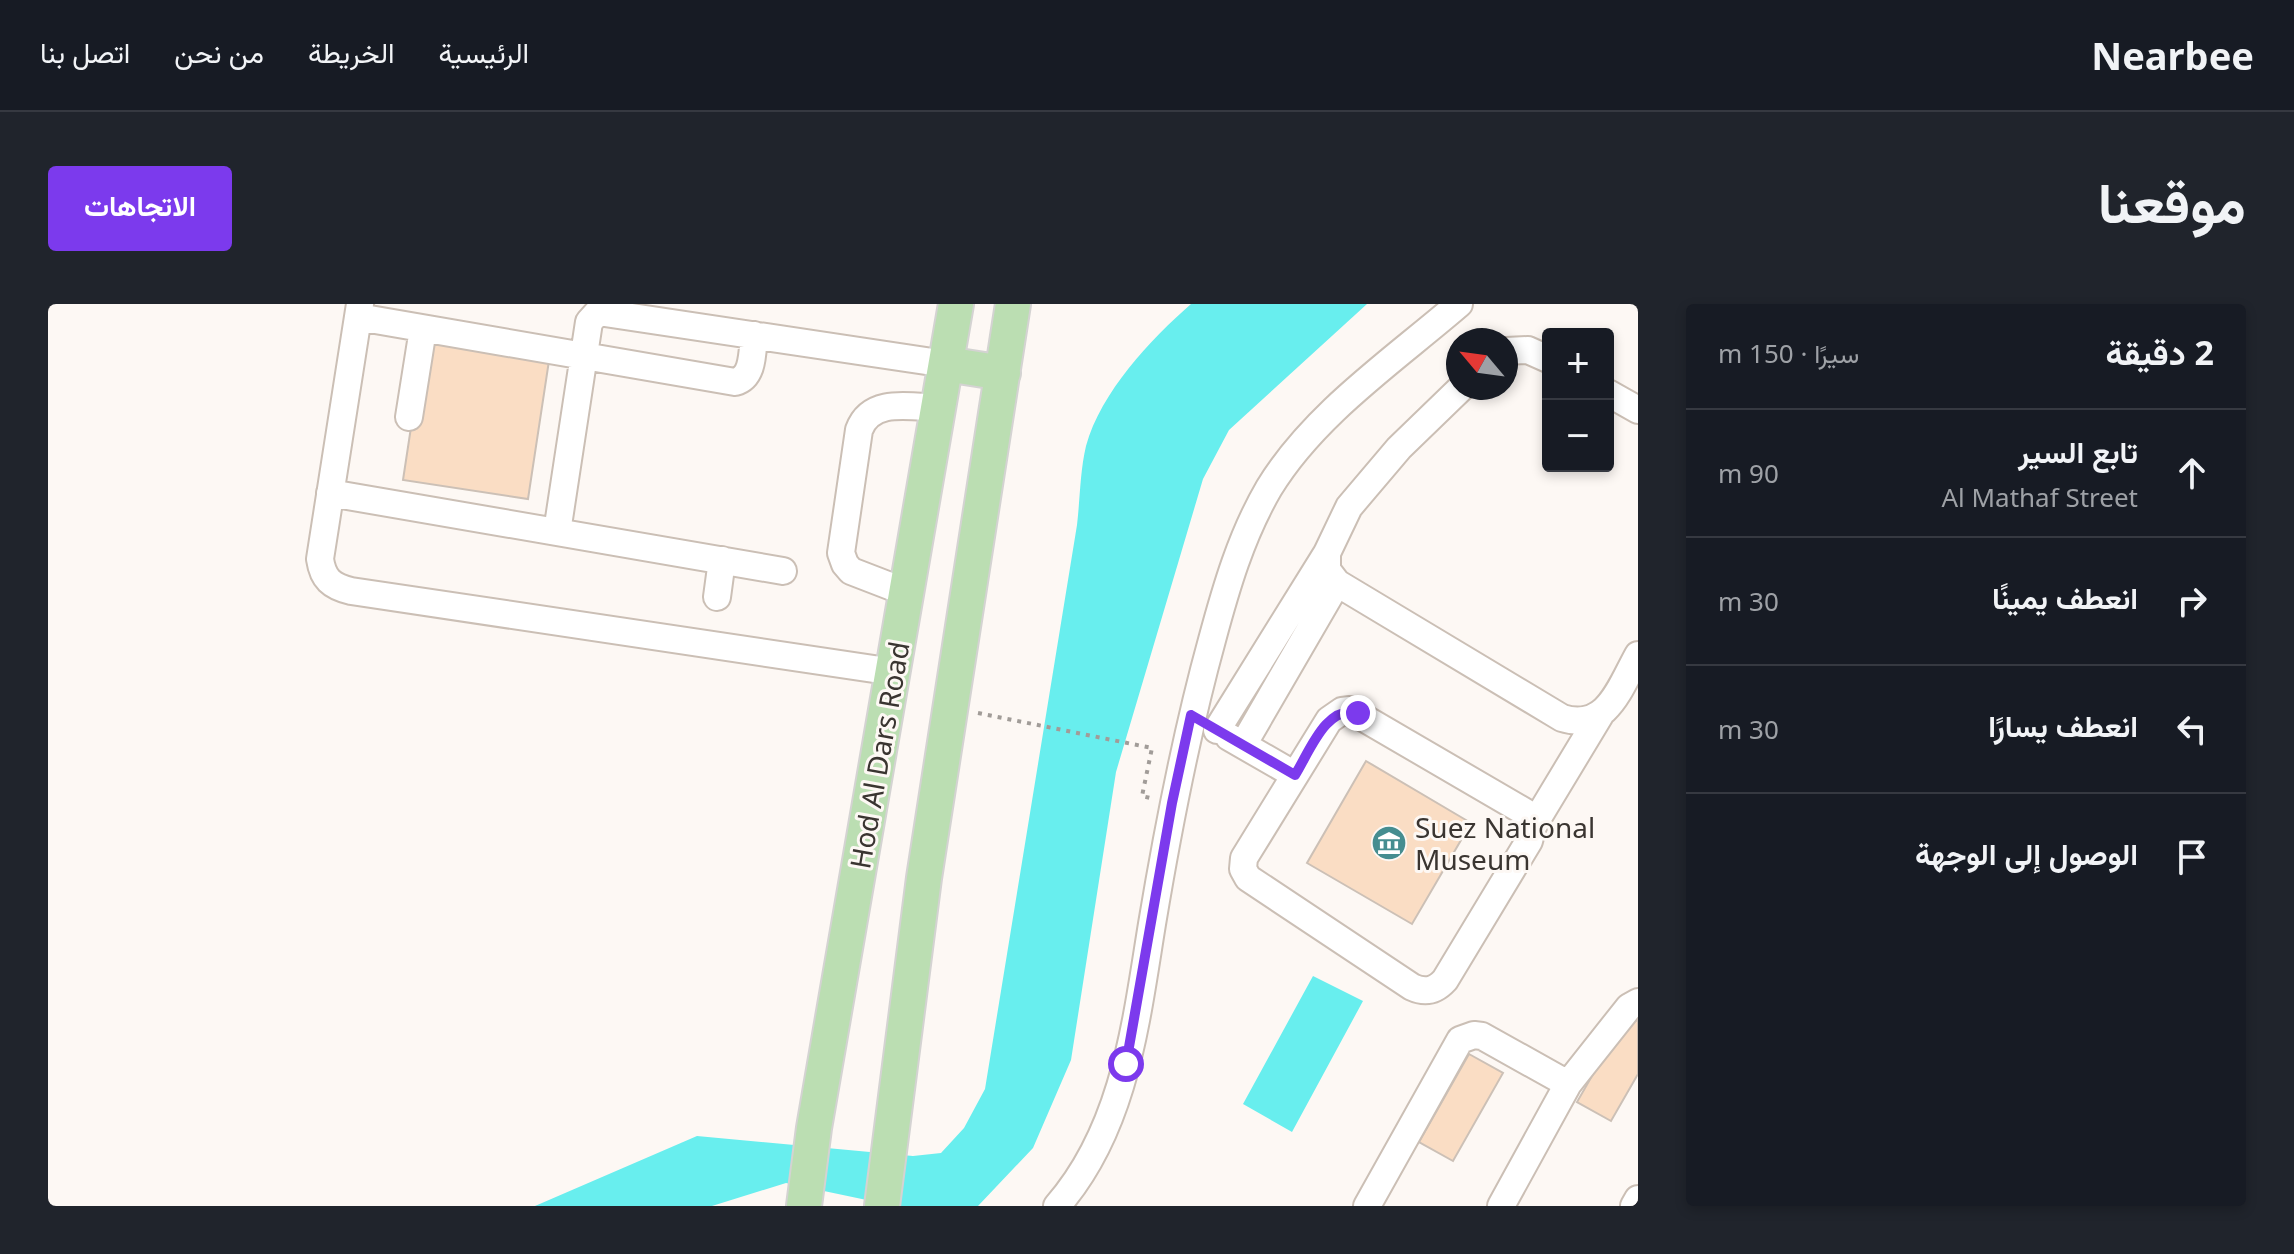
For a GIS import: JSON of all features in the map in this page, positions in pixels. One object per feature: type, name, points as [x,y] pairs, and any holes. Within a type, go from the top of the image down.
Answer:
[{"type":"main road","name":"Hod Al Dars Road","points":[[804,1206],[814,1128],[956,304]]},
{"type":"main road","points":[[882,1206],[924,878],[953,707],[1013,304]]},
{"type":"main road","points":[[946,364],[1003,373]]},
{"type":"street","points":[[1057,1206],[1074,1187],[1114,1107],[1136,1017],[1172,803],[1191,715],[1236,557],[1251,522],[1276,477],[1321,422],[1459,304]]},
{"type":"street","points":[[754,335],[749,370],[742,380],[735,382],[423,329],[359,310],[320,559],[322,573],[329,583],[340,588],[894,672]]},
{"type":"street","points":[[557,532],[589,322],[598,312],[946,364]]},
{"type":"street","points":[[409,417],[423,329]]},
{"type":"street","points":[[1518,350],[1528,350],[1542,356]]},
{"type":"street","points":[[1614,396],[1638,410]]},
{"type":"street","points":[[1217,730],[1327,553],[1349,507],[1399,448],[1449,400]]},
{"type":"street","points":[[908,593],[851,571],[841,553],[859,430],[862,420],[877,408],[939,408]]},
{"type":"street","points":[[330,493],[783,571]]},
{"type":"street","points":[[1327,553],[1327,570],[1337,583],[1562,718],[1575,722],[1588,721],[1600,715]]},
{"type":"street","points":[[717,597],[722,560]]},
{"type":"street","points":[[1243,745],[1337,583]]},
{"type":"street","points":[[1533,826],[1525,812],[1350,710],[1335,714],[1329,720],[1244,858],[1245,874],[1420,991],[1430,991],[1445,980],[1529,841],[1533,826],[1638,655]]},
{"type":"street","points":[[1191,715],[1295,775]]},
{"type":"street","points":[[1501,1206],[1568,1084],[1629,1007],[1638,1002]]},
{"type":"street","points":[[1367,1206],[1460,1040],[1474,1035],[1482,1036],[1568,1084]]},
{"type":"street","points":[[1634,1206],[1638,1199]]},
{"type":"path","points":[[953,707],[1152,748],[1142,796],[1172,803]]},
{"type":"water","points":[[1191,304],[1367,304],[1229,430],[1203,479],[1116,772],[1071,1060],[1033,1148],[978,1206],[895,1206],[786,1183],[712,1206],[535,1206],[697,1136],[913,1156],[941,1153],[964,1128],[985,1089],[1077,525],[1086,446],[1103,406],[1129,368]]},
{"type":"water","points":[[1313,976],[1363,1001],[1292,1132],[1243,1104]]},
{"type":"building","points":[[425,335],[550,354],[528,499],[403,480]]},
{"type":"building","name":"Suez National Museum","points":[[1366,761],[1471,823],[1412,924],[1307,863]]},
{"type":"building","points":[[1627,1015],[1638,1021],[1638,1074],[1611,1121],[1577,1102]]},
{"type":"building","points":[[1469,1054],[1503,1073],[1453,1161],[1419,1142]]},
{"type":"place","name":"Suez National Museum","points":[[1389,843]]},
{"type":"route","points":[[1126,1064],[1172,803],[1191,715],[1295,775],[1335,714],[1350,710],[1358,713]]}]
